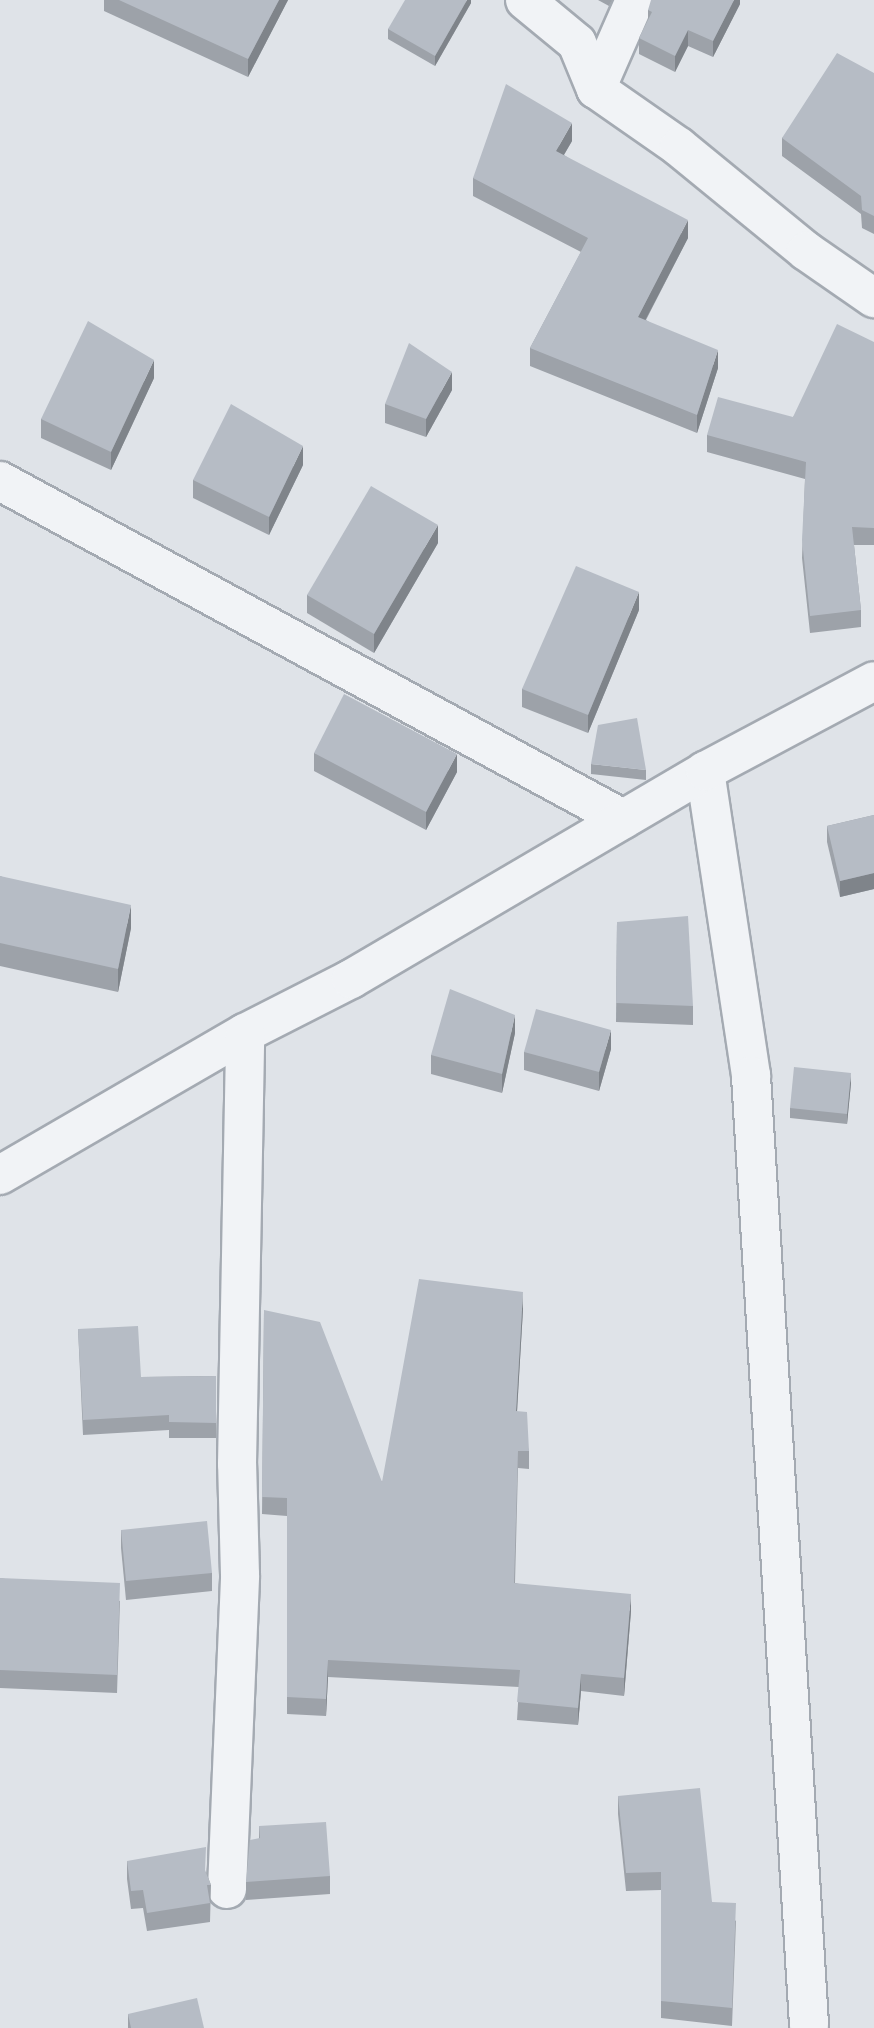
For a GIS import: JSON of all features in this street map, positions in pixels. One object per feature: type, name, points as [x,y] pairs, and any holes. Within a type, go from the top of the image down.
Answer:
[{"type":"street","points":[[525,0],[577,43],[596,89],[679,147],[806,251],[874,298]]},
{"type":"street","points":[[596,89],[635,0]]},
{"type":"street","points":[[0,481],[623,820]]},
{"type":"street","points":[[0,1175],[245,1033],[351,979],[705,771],[874,681]]},
{"type":"street","points":[[705,771],[751,1076],[809,2025]]},
{"type":"street","points":[[227,1889],[240,1575],[237,1464],[245,1033]]},
{"type":"building","points":[[119,0],[279,0],[248,59]]},
{"type":"building","points":[[405,0],[467,0],[435,56],[388,29]]},
{"type":"building","points":[[651,0],[734,0],[713,41],[688,30],[675,56],[639,38],[652,12],[648,10]]},
{"type":"building","points":[[837,53],[874,73],[874,216],[862,210],[861,196],[782,138]]},
{"type":"building","points":[[506,84],[572,123],[556,151],[688,220],[638,317],[718,350],[697,415],[530,348],[588,238],[473,178]]},
{"type":"building","points":[[88,321],[154,360],[111,452],[41,419]]},
{"type":"building","points":[[837,324],[874,342],[874,528],[852,527],[861,610],[810,616],[802,540],[806,462],[707,435],[718,397],[793,417]]},
{"type":"building","points":[[409,343],[452,372],[426,419],[385,404]]},
{"type":"building","points":[[231,404],[303,446],[269,517],[193,480]]},
{"type":"building","points":[[371,486],[438,525],[374,634],[307,595]]},
{"type":"building","points":[[576,566],[639,592],[588,715],[522,689]]},
{"type":"building","points":[[344,694],[457,754],[426,812],[314,753]]},
{"type":"building","points":[[637,718],[646,770],[591,764],[598,725]]},
{"type":"building","points":[[874,815],[874,873],[840,881],[827,826]]},
{"type":"building","points":[[0,876],[131,905],[118,969],[0,943]]},
{"type":"building","points":[[688,916],[693,1006],[616,1003],[617,922]]},
{"type":"building","points":[[450,989],[515,1015],[502,1074],[431,1055]]},
{"type":"building","points":[[536,1009],[611,1030],[599,1072],[524,1052]]},
{"type":"building","points":[[794,1067],[851,1073],[847,1114],[790,1108]]},
{"type":"building","points":[[419,1279],[523,1292],[516,1411],[527,1412],[529,1451],[518,1451],[514,1583],[631,1594],[624,1678],[581,1674],[578,1708],[517,1702],[520,1670],[328,1660],[326,1699],[287,1697],[287,1498],[262,1497],[264,1310],[320,1322],[382,1482]]},
{"type":"building","points":[[138,1326],[141,1377],[216,1376],[216,1423],[169,1422],[169,1415],[83,1420],[78,1329]]},
{"type":"building","points":[[207,1521],[212,1573],[126,1581],[121,1530]]},
{"type":"building","points":[[0,1578],[120,1583],[117,1675],[0,1670]]},
{"type":"building","points":[[700,1788],[712,1902],[736,1903],[732,2008],[661,2001],[661,1872],[626,1873],[618,1796]]},
{"type":"building","points":[[326,1822],[330,1876],[246,1882],[250,1840],[260,1838],[259,1826]]},
{"type":"building","points":[[206,1847],[205,1870],[211,1885],[207,1885],[210,1903],[147,1913],[143,1890],[131,1891],[127,1861]]},
{"type":"building","points":[[197,1998],[204,2028],[131,2028],[128,2014]]}]
